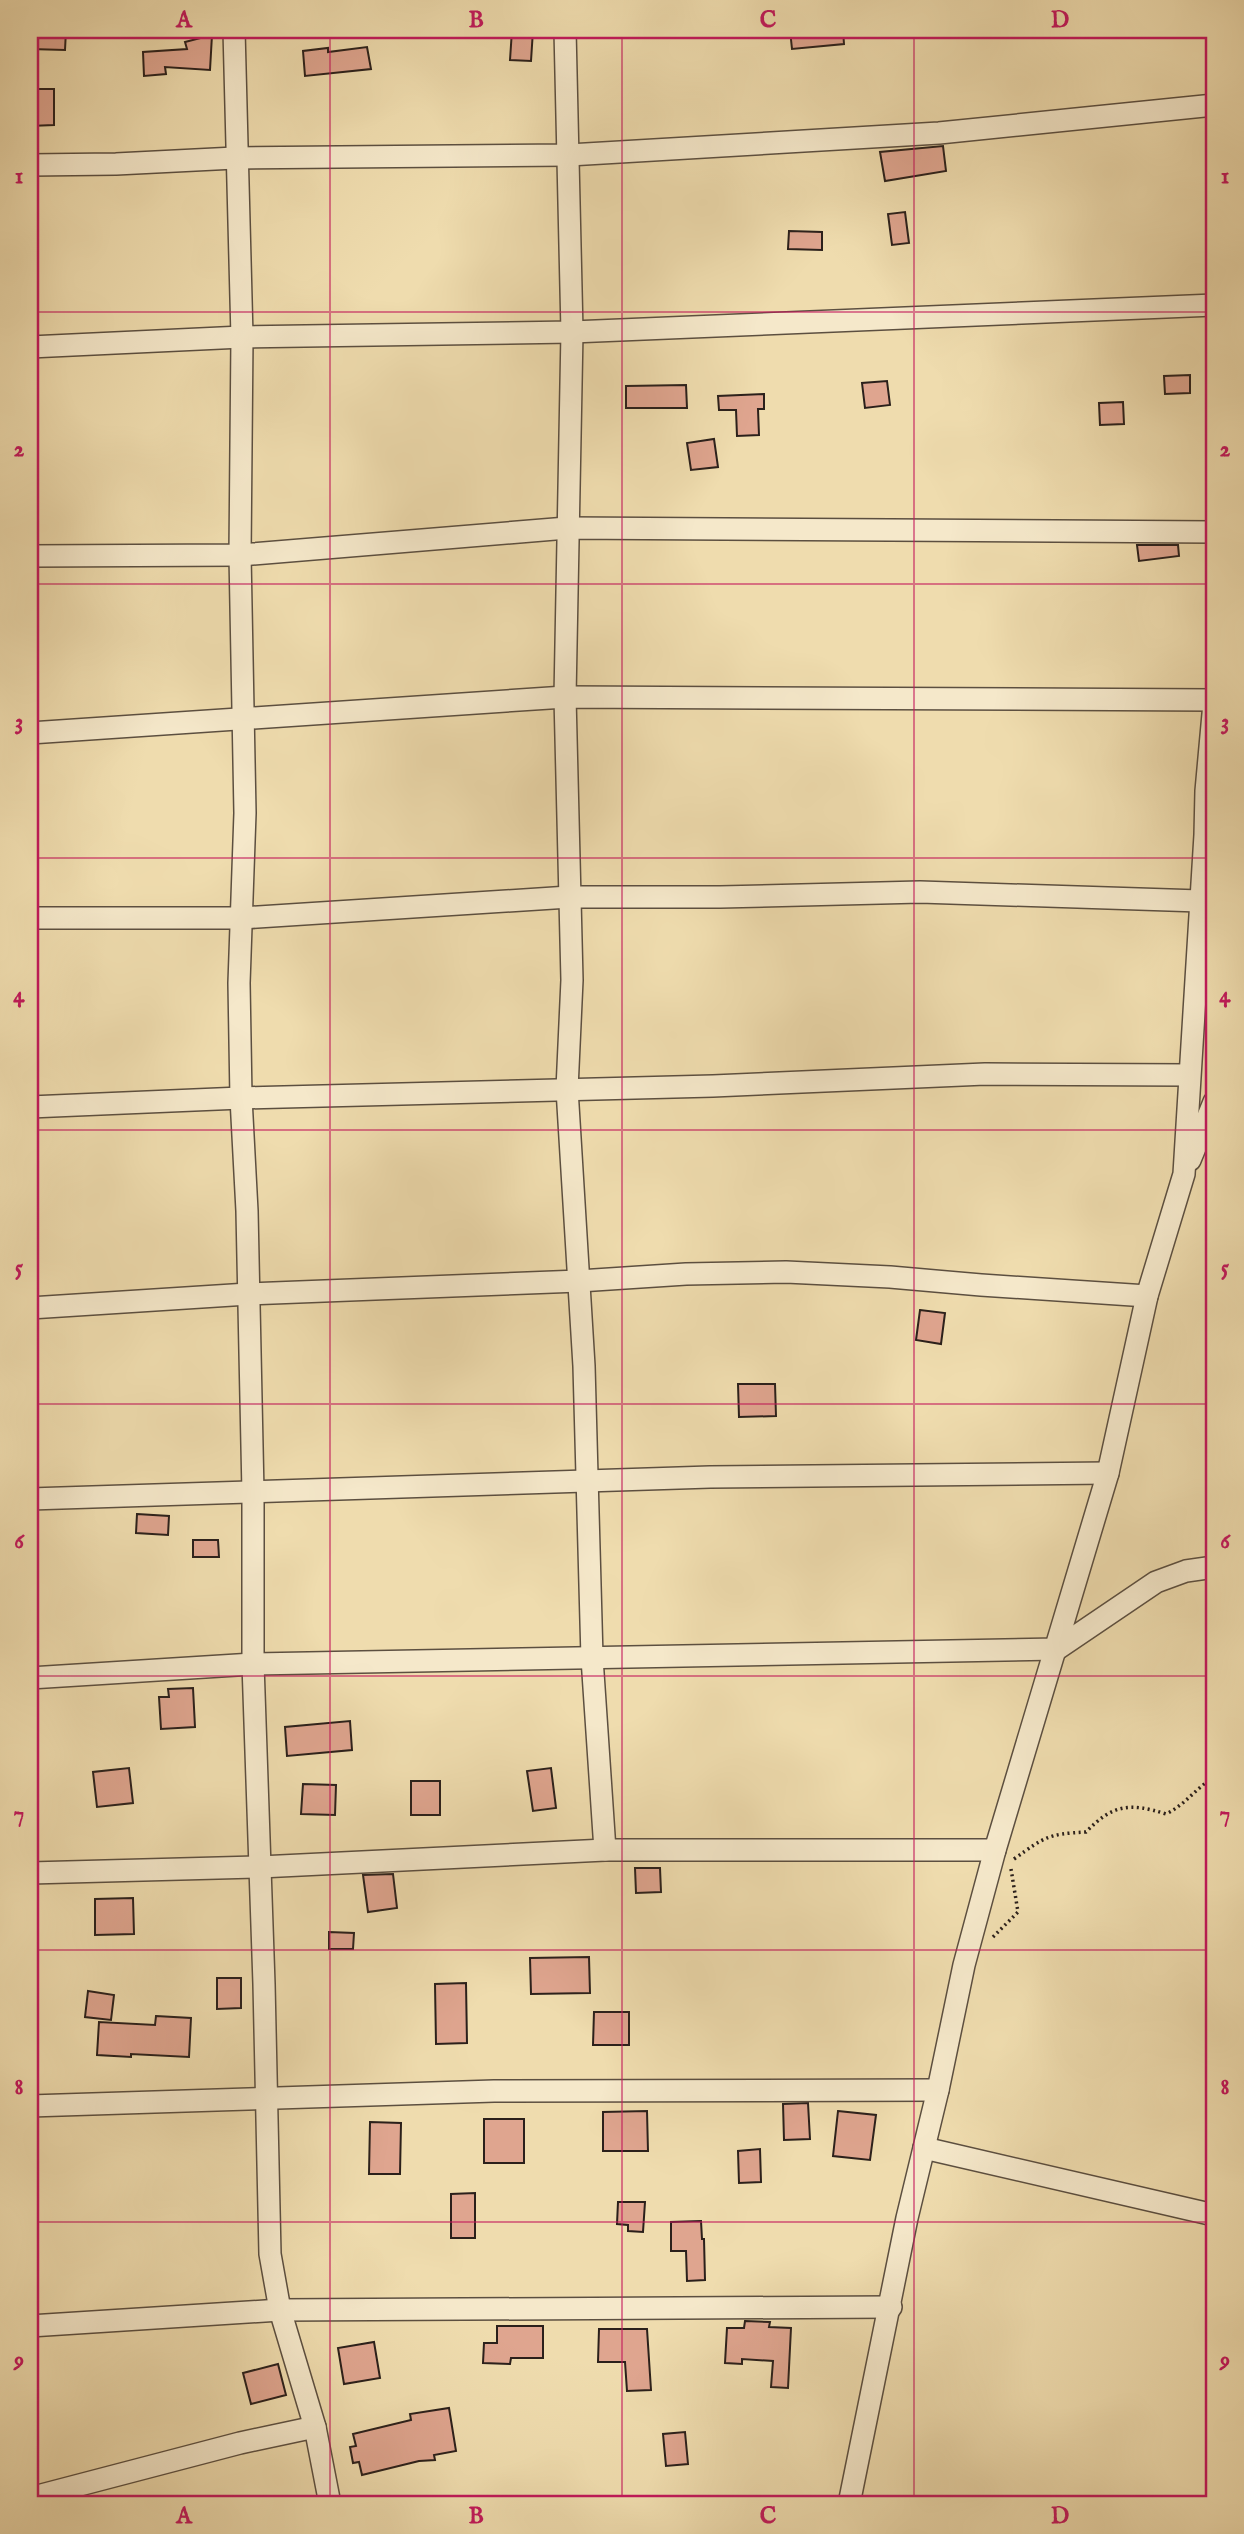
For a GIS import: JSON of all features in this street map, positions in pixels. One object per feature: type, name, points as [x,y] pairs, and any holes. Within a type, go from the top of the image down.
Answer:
[{"type":"street","points":[[234,30],[235,158],[242,337],[240,555],[245,813],[239,982],[253,1493],[253,1664],[270,2254],[280,2310],[314,2427],[330,2504]]},
{"type":"street","points":[[565,30],[572,332],[565,697],[572,981],[567,1088],[584,1366],[592,1658],[605,1850]]},
{"type":"street","points":[[30,165],[235,158],[569,155],[939,133],[1214,105]]},
{"type":"street","points":[[30,347],[242,337],[572,332],[1214,305]]},
{"type":"street","points":[[30,556],[240,555],[567,528],[1214,532]]},
{"type":"street","points":[[30,733],[565,697],[1214,702],[1206,791],[1184,1174]]},
{"type":"street","points":[[30,918],[242,918],[569,897],[720,897],[920,892],[1200,901]]},
{"type":"street","points":[[30,1107],[241,1098],[713,1086],[985,1074],[1189,1075]]},
{"type":"street","points":[[849,2504],[907,2218],[938,2091],[964,1965],[995,1850],[1108,1474],[1147,1296],[1184,1174],[1214,1102]]},
{"type":"street","points":[[30,1308],[248,1294],[786,1272],[1147,1296]]},
{"type":"street","points":[[30,1499],[710,1477],[1108,1474]]},
{"type":"street","points":[[30,1678],[253,1664],[1057,1649],[1156,1583],[1186,1571],[1214,1567]]},
{"type":"street","points":[[30,1873],[260,1867],[605,1850],[995,1850]]},
{"type":"street","points":[[30,2105],[507,2091],[938,2091]]},
{"type":"street","points":[[924,2148],[1214,2215]]},
{"type":"street","points":[[30,2326],[280,2310],[891,2307]]},
{"type":"street","points":[[30,2498],[240,2443],[314,2427]]},
{"type":"path","points":[[991,1939],[1018,1912],[1010,1862],[1044,1837],[1086,1832],[1103,1814],[1126,1808],[1150,1809],[1166,1814],[1181,1807],[1200,1786],[1214,1777]]},
{"type":"building","points":[[30,30],[66,30],[65,50],[30,49]]},
{"type":"building","points":[[512,30],[533,30],[531,61],[510,60]]},
{"type":"building","points":[[790,30],[843,30],[844,44],[792,49]]},
{"type":"building","points":[[212,35],[210,70],[165,67],[166,74],[144,76],[143,52],[187,49],[185,42]]},
{"type":"building","points":[[367,47],[371,69],[305,76],[303,51],[328,48],[328,52]]},
{"type":"building","points":[[30,89],[54,89],[54,125],[30,126]]},
{"type":"building","points":[[943,146],[946,171],[885,181],[880,152]]},
{"type":"building","points":[[905,212],[909,243],[892,245],[888,214]]},
{"type":"building","points":[[789,231],[822,232],[822,250],[788,249]]},
{"type":"building","points":[[1190,375],[1190,393],[1165,394],[1164,376]]},
{"type":"building","points":[[887,381],[890,405],[865,408],[862,383]]},
{"type":"building","points":[[686,385],[687,408],[626,408],[626,386]]},
{"type":"building","points":[[764,394],[764,409],[758,409],[759,435],[737,436],[736,410],[719,410],[718,396]]},
{"type":"building","points":[[1123,402],[1124,424],[1100,425],[1099,403]]},
{"type":"building","points":[[714,439],[718,467],[691,470],[687,443]]},
{"type":"building","points":[[1137,545],[1178,545],[1179,556],[1139,561]]},
{"type":"building","points":[[920,1310],[945,1313],[941,1344],[916,1340]]},
{"type":"building","points":[[738,1384],[775,1384],[776,1416],[739,1417]]},
{"type":"building","points":[[137,1514],[169,1516],[168,1535],[136,1533]]},
{"type":"building","points":[[193,1540],[218,1540],[219,1557],[193,1557]]},
{"type":"building","points":[[193,1688],[195,1727],[161,1729],[159,1697],[169,1697],[168,1689]]},
{"type":"building","points":[[350,1721],[352,1750],[287,1756],[285,1727]]},
{"type":"building","points":[[129,1768],[133,1803],[97,1807],[93,1772]]},
{"type":"building","points":[[551,1768],[556,1808],[533,1811],[527,1771]]},
{"type":"building","points":[[411,1781],[440,1781],[440,1815],[411,1815]]},
{"type":"building","points":[[303,1784],[336,1785],[335,1815],[301,1814]]},
{"type":"building","points":[[635,1868],[660,1868],[661,1892],[636,1893]]},
{"type":"building","points":[[393,1874],[397,1908],[368,1912],[363,1875]]},
{"type":"building","points":[[133,1898],[134,1934],[95,1935],[95,1899]]},
{"type":"building","points":[[329,1932],[354,1933],[353,1949],[329,1949]]},
{"type":"building","points":[[589,1957],[590,1993],[531,1994],[530,1958]]},
{"type":"building","points":[[217,1978],[241,1978],[241,2008],[217,2009]]},
{"type":"building","points":[[466,1983],[467,2043],[436,2044],[435,1984]]},
{"type":"building","points":[[88,1991],[114,1995],[111,2020],[85,2017]]},
{"type":"building","points":[[594,2012],[629,2012],[629,2045],[593,2045]]},
{"type":"building","points":[[156,2016],[191,2018],[189,2057],[97,2055],[99,2022],[155,2025]]},
{"type":"building","points":[[808,2103],[810,2139],[784,2140],[783,2104]]},
{"type":"building","points":[[647,2111],[648,2151],[603,2151],[603,2112]]},
{"type":"building","points":[[838,2111],[876,2115],[870,2160],[833,2156]]},
{"type":"building","points":[[484,2119],[524,2119],[524,2163],[484,2163]]},
{"type":"building","points":[[370,2122],[401,2123],[400,2174],[369,2174]]},
{"type":"building","points":[[760,2149],[761,2182],[739,2183],[738,2151]]},
{"type":"building","points":[[475,2193],[475,2238],[451,2238],[451,2194]]},
{"type":"building","points":[[618,2202],[645,2202],[643,2232],[628,2231],[628,2225],[617,2224]]},
{"type":"building","points":[[701,2221],[705,2280],[687,2281],[686,2251],[671,2251],[671,2222]]},
{"type":"building","points":[[745,2321],[770,2322],[769,2327],[791,2328],[788,2388],[771,2387],[773,2361],[742,2359],[742,2364],[725,2363],[727,2328],[744,2328]]},
{"type":"building","points":[[497,2326],[543,2326],[543,2358],[511,2358],[510,2364],[483,2363],[484,2343],[497,2343]]},
{"type":"building","points":[[599,2329],[647,2329],[651,2390],[627,2391],[625,2362],[598,2362]]},
{"type":"building","points":[[374,2342],[380,2378],[344,2384],[338,2348]]},
{"type":"building","points":[[278,2364],[286,2395],[251,2404],[243,2373]]},
{"type":"building","points":[[449,2408],[456,2451],[434,2455],[435,2460],[419,2461],[362,2475],[359,2462],[353,2463],[350,2447],[356,2446],[353,2434],[411,2420],[410,2414]]},
{"type":"building","points":[[685,2432],[688,2464],[666,2466],[663,2434]]}]
